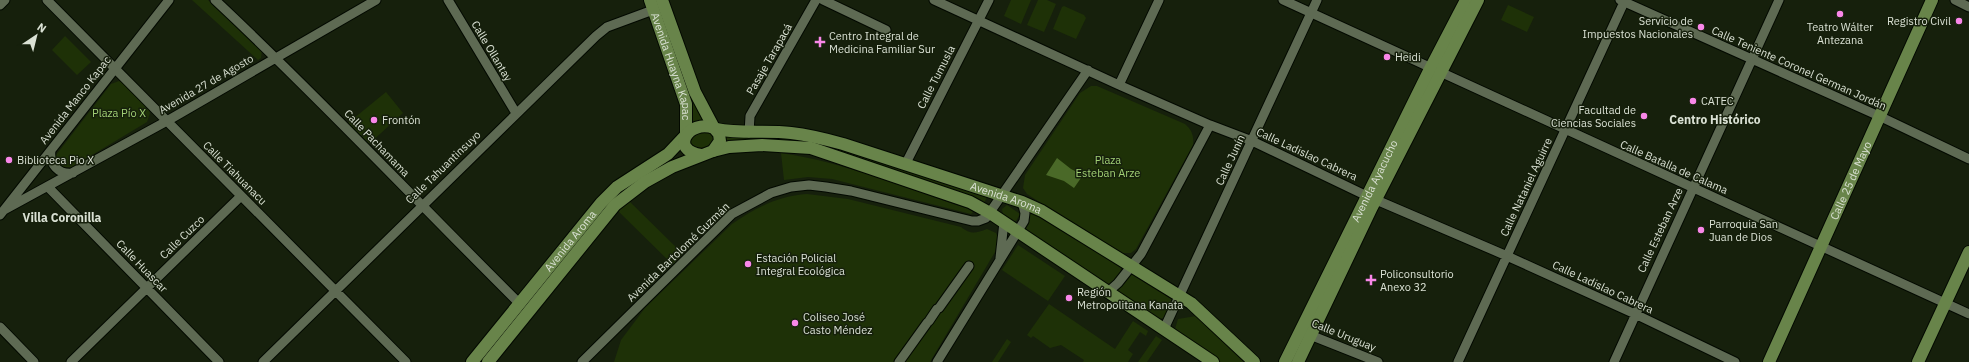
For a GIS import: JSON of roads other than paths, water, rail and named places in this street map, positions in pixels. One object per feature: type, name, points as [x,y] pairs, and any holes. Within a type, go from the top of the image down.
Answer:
[{"type":"main road","name":"Avenida Huayna Kapac","points":[[662,0],[695,92],[715,129]]},
{"type":"main road","name":"Avenida Ayacucho","points":[[1298,362],[1306,333],[1436,69],[1466,0]]},
{"type":"main road","name":"Avenida Ayacucho","points":[[1436,69],[1478,0]]},
{"type":"main road","name":"Calle 25 de Mayo","points":[[1769,362],[1932,0]]},
{"type":"main road","name":"Avenida Huayna Kapac","points":[[652,5],[686,104],[685,136]]},
{"type":"main road","points":[[700,126],[715,129],[720,141],[713,151],[701,155],[692,153],[684,144],[685,136],[693,129],[700,126]]},
{"type":"main road","name":"Avenida Aroma","points":[[715,129],[749,133],[790,132],[810,135],[843,144],[1022,202],[1042,211],[1181,296],[1202,312],[1254,362]]},
{"type":"main road","name":"Avenida Aroma","points":[[472,362],[601,202],[617,187],[668,154],[685,136]]},
{"type":"main road","name":"Avenida Aroma","points":[[713,151],[729,147],[762,145],[811,148],[956,196],[980,206],[1213,362]]},
{"type":"main road","name":"Avenida Aroma","points":[[488,362],[615,206],[652,178],[672,167],[701,155]]},
{"type":"main road","points":[[1918,362],[1969,252]]},
{"type":"main road","name":"Avenida Ayacucho","points":[[1284,362],[1306,333]]},
{"type":"street","points":[[0,5],[4,0]]},
{"type":"street","name":"Calle Tiahuanacu","points":[[47,0],[406,362]]},
{"type":"street","name":"Avenida Manco Kapac","points":[[2,213],[169,0]]},
{"type":"street","name":"Calle Pachamama","points":[[215,0],[276,58],[421,206],[520,304]]},
{"type":"street","name":"Avenida 27 de Agosto","points":[[2,213],[167,121],[376,0]]},
{"type":"street","name":"Calle Ollantay","points":[[448,0],[516,113]]},
{"type":"street","name":"Pasaje Tarapacá","points":[[749,133],[750,116],[816,0]]},
{"type":"street","points":[[823,0],[886,30]]},
{"type":"street","name":"Calle Ladislao Cabrera","points":[[934,0],[1210,125],[1252,141],[1372,198],[1507,256],[1735,362]]},
{"type":"street","name":"Calle Tumusla","points":[[904,165],[989,0]]},
{"type":"street","points":[[1120,85],[1159,0]]},
{"type":"street","name":"Calle Batalla de Calama","points":[[1282,0],[1436,69],[1565,130],[1969,314]]},
{"type":"street","name":"Calle Junín","points":[[1164,329],[1181,296],[1317,0]]},
{"type":"street","name":"Calle Esteban Arze","points":[[1614,362],[1634,314],[1779,0]]},
{"type":"street","points":[[1955,0],[1969,7]]},
{"type":"street","name":"Calle Teniente Coronel German Jordán","points":[[1623,1],[1880,116],[1969,158]]},
{"type":"street","name":"Calle Nataniel Aguirre","points":[[1458,362],[1623,1]]},
{"type":"street","name":"Calle Tahuantinsuyo","points":[[264,362],[421,206],[596,36],[607,27],[652,5]]},
{"type":"street","points":[[990,213],[1000,196],[1088,70]]},
{"type":"street","points":[[1108,292],[1118,283],[1141,254],[1210,125]]},
{"type":"street","points":[[51,150],[52,163],[56,168],[67,174],[73,173]]},
{"type":"street","name":"Avenida Bartolomé Guzmán","points":[[582,362],[732,214],[771,193],[791,187],[809,185],[851,191],[972,221],[978,221],[986,218],[990,213]]},
{"type":"street","name":"Calle Huascar","points":[[48,188],[219,362]]},
{"type":"street","name":"Calle Cuzco","points":[[71,362],[241,196]]},
{"type":"street","points":[[937,362],[1000,258],[1007,251],[1025,217],[1022,202]]},
{"type":"street","points":[[1000,258],[1004,222]]},
{"type":"street","points":[[899,362],[969,266]]},
{"type":"street","points":[[0,327],[34,362]]},
{"type":"street","name":"Calle Uruguay","points":[[1306,333],[1378,362]]},
{"type":"place","name":"Teatro Wálter Antezana","points":[[1840,14]]},
{"type":"place","name":"Registro Civil","points":[[1959,21]]},
{"type":"place","name":"Servicio de Impuestos Nacionales","points":[[1701,27]]},
{"type":"place","name":"Centro Integral de Medicina Familiar Sur","points":[[820,42]]},
{"type":"place","name":"Heidi","points":[[1387,57]]},
{"type":"place","name":"CATEC","points":[[1693,101]]},
{"type":"place","name":"Facultad de Ciencias Sociales","points":[[1644,116]]},
{"type":"place","name":"Frontón","points":[[374,120]]},
{"type":"place","name":"Biblioteca Pio X","points":[[9,160]]},
{"type":"place","name":"Parroquia San Juan de Dios","points":[[1701,230]]},
{"type":"place","name":"Estación Policial Integral Ecológica","points":[[748,264]]},
{"type":"place","name":"Policonsultorio Anexo 32","points":[[1371,280]]},
{"type":"place","name":"Región Metropolitana Kanata","points":[[1069,298]]},
{"type":"place","name":"Coliseo José Casto Méndez","points":[[795,323]]},
{"type":"district","name":"Centro Histórico","points":[[1715,119]]},
{"type":"district","name":"Villa Coronilla","points":[[62,217]]},
{"type":"park label","name":"Plaza Pío X","points":[[119,113]]},
{"type":"park label","name":"Plaza Esteban Arze","points":[[1108,166]]}]
